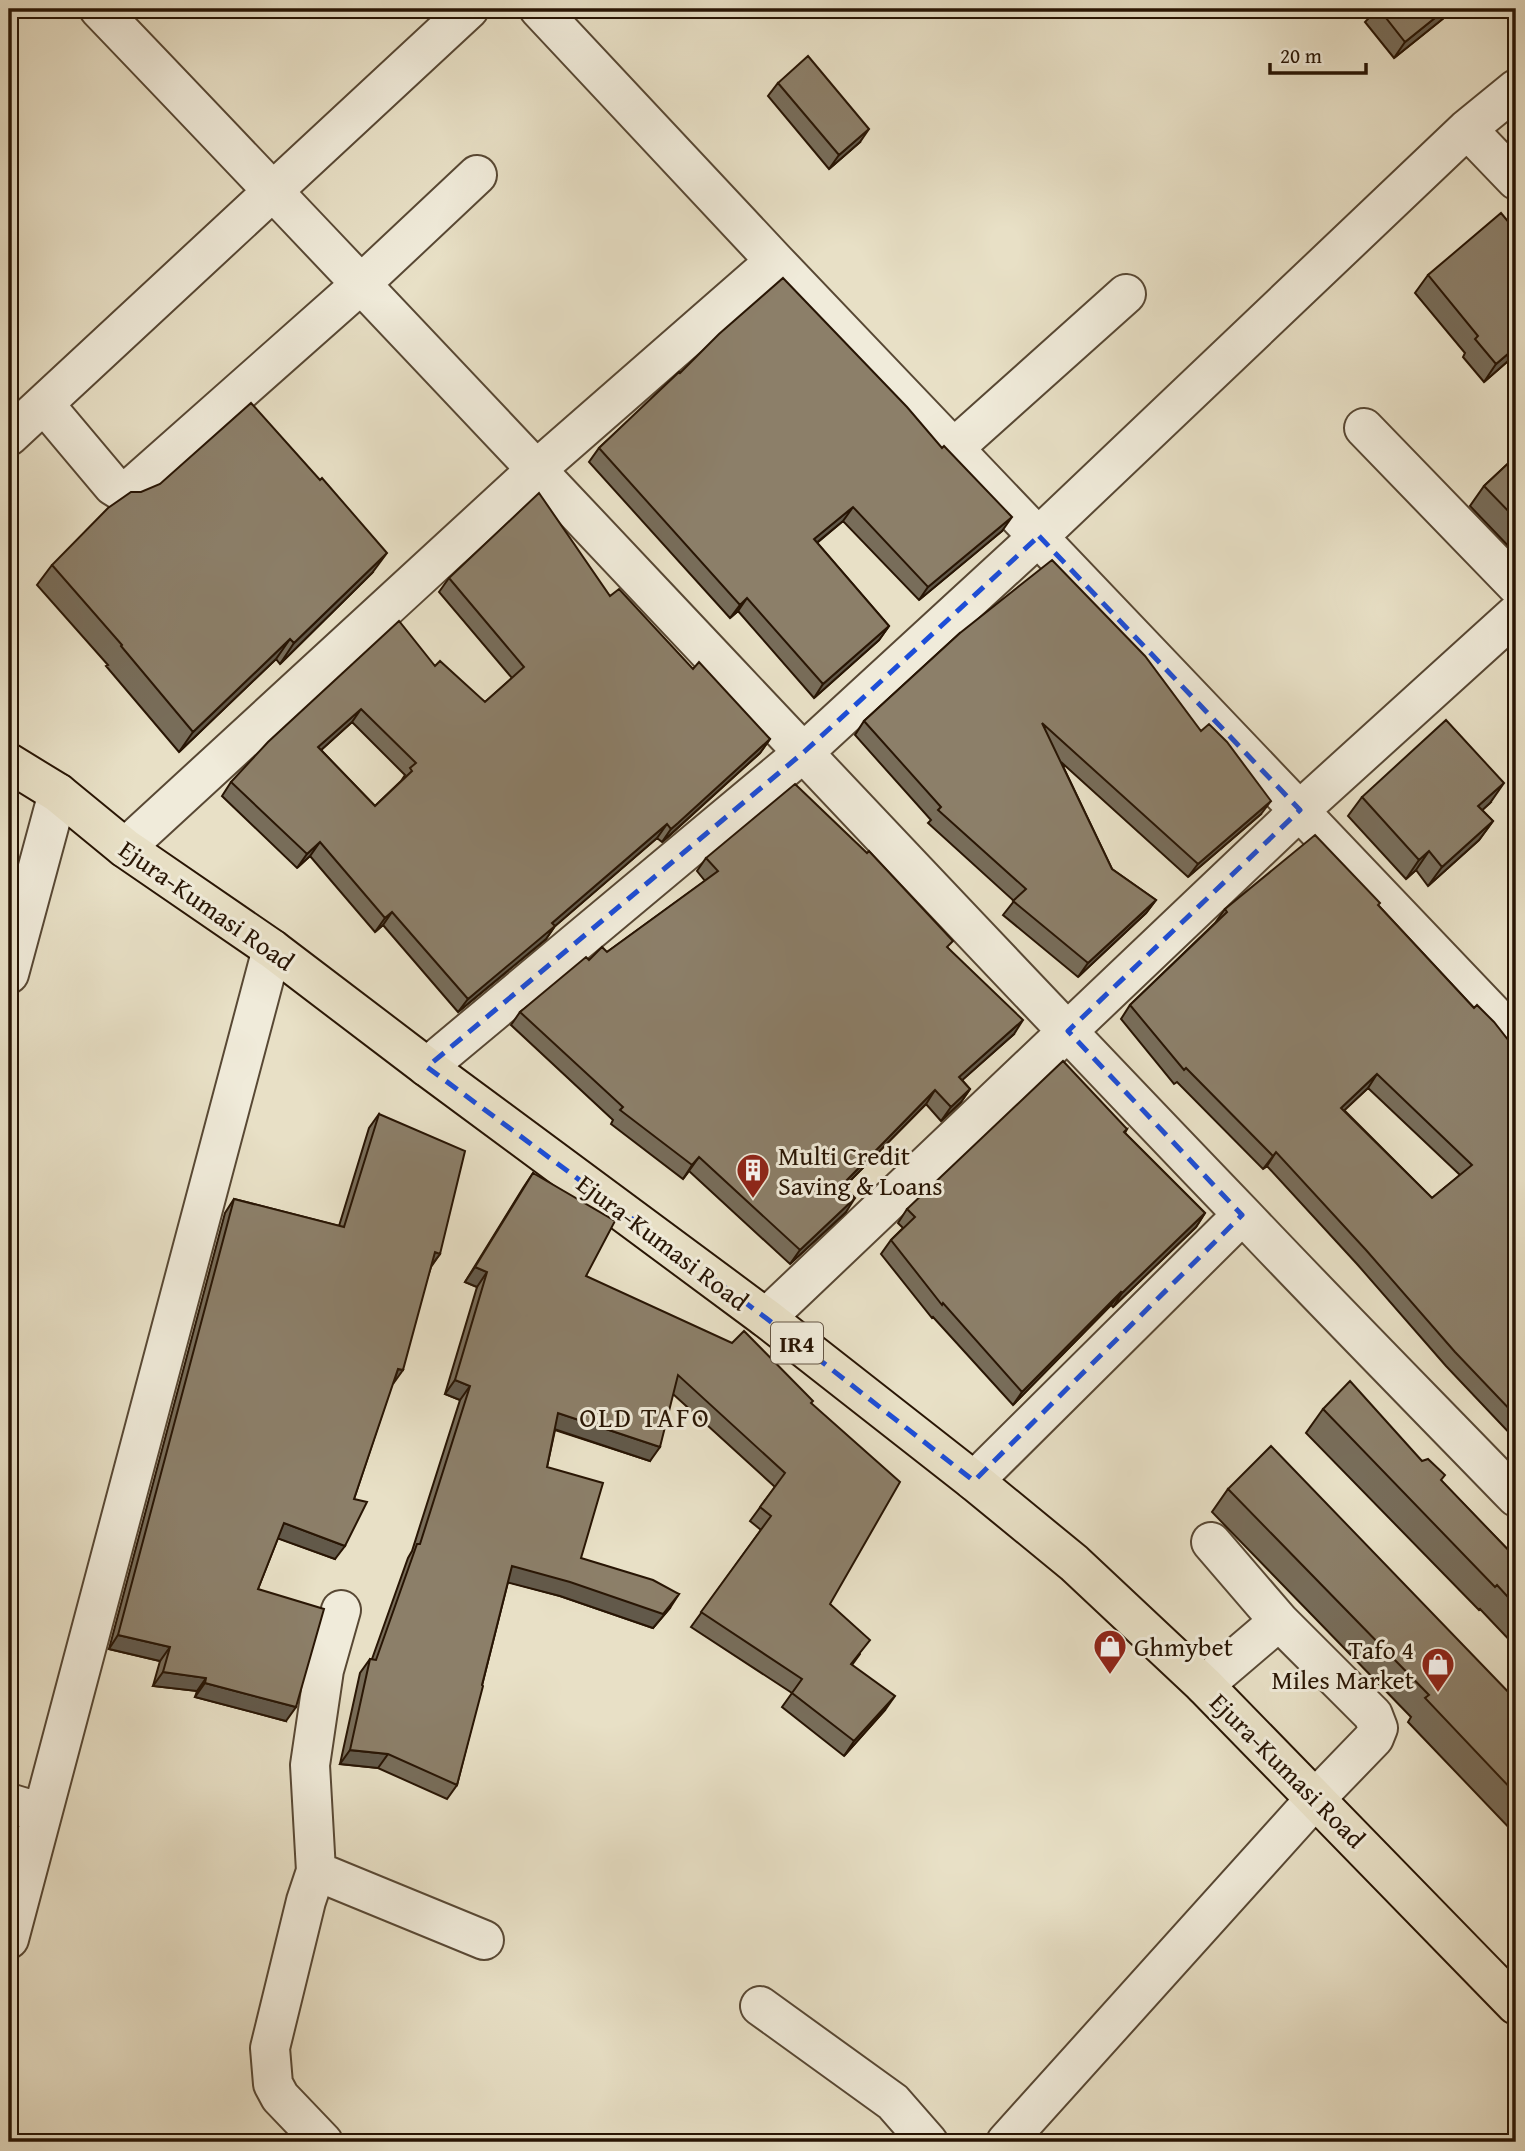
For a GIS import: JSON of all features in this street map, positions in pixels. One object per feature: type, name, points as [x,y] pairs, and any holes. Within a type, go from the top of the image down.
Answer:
[{"type":"main road","name":"Ejura-Kumasi Road","points":[[9,763],[58,793],[125,848],[272,949],[766,1318],[1074,1563],[1204,1685],[1516,2006]]},
{"type":"street","points":[[99,9],[1242,1215],[1516,1497]]},
{"type":"street","points":[[9,436],[469,9]]},
{"type":"street","points":[[539,9],[775,261],[1516,1038]]},
{"type":"street","points":[[427,1067],[804,752],[1039,536],[1467,129],[1516,89]]},
{"type":"street","points":[[1467,129],[1516,180]]},
{"type":"street","points":[[44,404],[113,486],[121,491],[131,488],[360,285],[477,175]]},
{"type":"street","points":[[125,848],[537,469],[775,261]]},
{"type":"street","points":[[954,449],[1126,294]]},
{"type":"street","points":[[1364,428],[1516,585]]},
{"type":"street","points":[[766,1318],[1300,810],[1516,614]]},
{"type":"street","points":[[10,965],[58,793]]},
{"type":"street","points":[[9,1939],[25,1808],[272,949]]},
{"type":"street","points":[[974,1481],[1242,1215]]},
{"type":"street","points":[[1006,2142],[1316,1798],[1374,1738],[1378,1728],[1373,1715],[1279,1621],[1211,1542]]},
{"type":"street","points":[[323,2142],[280,2097],[273,2084],[270,2048],[306,1900],[316,1871],[310,1765],[324,1670],[341,1610]]},
{"type":"street","points":[[1204,1685],[1279,1621]]},
{"type":"street","points":[[316,1871],[484,1940]]},
{"type":"street","points":[[760,2006],[893,2102],[928,2142]]},
{"type":"highlighted area","points":[[1039,536],[1300,810],[1068,1031],[1242,1215],[974,1481],[766,1318],[427,1067],[804,752]]},
{"type":"building","points":[[1379,9],[1446,9],[1405,42]]},
{"type":"building","points":[[808,56],[869,129],[839,155],[778,83]]},
{"type":"building","points":[[1501,213],[1516,231],[1516,347],[1496,364],[1475,339],[1478,336],[1428,275]]},
{"type":"building","points":[[783,278],[907,407],[942,448],[944,446],[1012,517],[928,587],[853,507],[814,539],[889,626],[823,684],[747,598],[740,605],[599,448],[719,334]]},
{"type":"building","points":[[251,403],[320,480],[322,478],[387,553],[294,643],[290,639],[193,732],[52,565],[108,508],[131,492],[141,492],[160,484]]},
{"type":"building","points":[[1516,456],[1516,519],[1484,486]]},
{"type":"building","points":[[539,493],[610,596],[619,589],[693,669],[699,662],[770,739],[678,823],[671,829],[667,824],[552,923],[555,926],[468,999],[392,912],[385,918],[320,842],[307,854],[231,782],[268,742],[399,621],[435,666],[440,661],[485,702],[524,667],[449,578]],"holes":[[[361,709],[416,763],[410,768],[412,771],[375,806],[318,747]]]},
{"type":"building","points":[[1052,560],[1145,656],[1201,731],[1209,724],[1227,742],[1271,801],[1198,864],[1042,723],[1112,869],[1156,900],[1088,963],[1013,901],[1026,889],[938,810],[941,807],[864,721],[960,633]]},
{"type":"building","points":[[1446,720],[1504,783],[1478,806],[1493,821],[1442,867],[1429,851],[1419,860],[1362,797]]},
{"type":"building","points":[[795,784],[867,853],[869,851],[953,941],[947,947],[1023,1020],[959,1077],[970,1089],[951,1107],[935,1090],[842,1185],[855,1198],[800,1250],[699,1157],[692,1165],[620,1110],[623,1107],[520,1012],[586,957],[589,960],[602,947],[607,952],[718,871],[706,858]]},
{"type":"building","points":[[1315,835],[1474,1008],[1477,1005],[1494,1022],[1516,1050],[1516,1416],[1276,1152],[1273,1156],[1186,1068],[1184,1070],[1130,1005],[1227,912],[1225,909]],"holes":[[[1377,1074],[1472,1165],[1432,1198],[1341,1108]]]},
{"type":"building","points":[[1063,1061],[1127,1129],[1124,1132],[1205,1213],[1121,1292],[1022,1392],[943,1303],[942,1305],[891,1240],[915,1217],[907,1209]]},
{"type":"building","points":[[379,1114],[465,1151],[440,1254],[435,1252],[403,1370],[398,1369],[354,1499],[367,1502],[345,1546],[284,1523],[258,1589],[324,1609],[296,1707],[205,1683],[206,1678],[163,1672],[170,1647],[118,1635],[234,1199],[344,1227]]},
{"type":"building","points":[[533,1173],[615,1221],[586,1276],[732,1343],[744,1331],[813,1401],[811,1403],[900,1482],[830,1604],[870,1640],[851,1664],[895,1696],[854,1741],[792,1693],[802,1679],[701,1612],[771,1516],[760,1507],[785,1473],[678,1375],[660,1447],[558,1413],[547,1467],[603,1483],[581,1558],[653,1580],[679,1594],[663,1614],[570,1582],[512,1566],[457,1785],[388,1754],[350,1750],[370,1659],[376,1660],[417,1544],[420,1544],[470,1386],[455,1380],[487,1272],[475,1267]]},
{"type":"building","points":[[1350,1381],[1422,1461],[1428,1459],[1445,1475],[1441,1480],[1516,1558],[1516,1606],[1323,1409]]},
{"type":"building","points":[[1271,1446],[1516,1700],[1516,1794],[1425,1698],[1429,1695],[1228,1489]]},
{"type":"place","name":"Multi Credit Saving & Loans","points":[[753,1200]]},
{"type":"place","name":"Ghmybet","points":[[1110,1676]]},
{"type":"place","name":"Tafo 4 Miles Market","points":[[1438,1694]]},
{"type":"district","name":"OLD TAFO","points":[[645,1416]]}]
